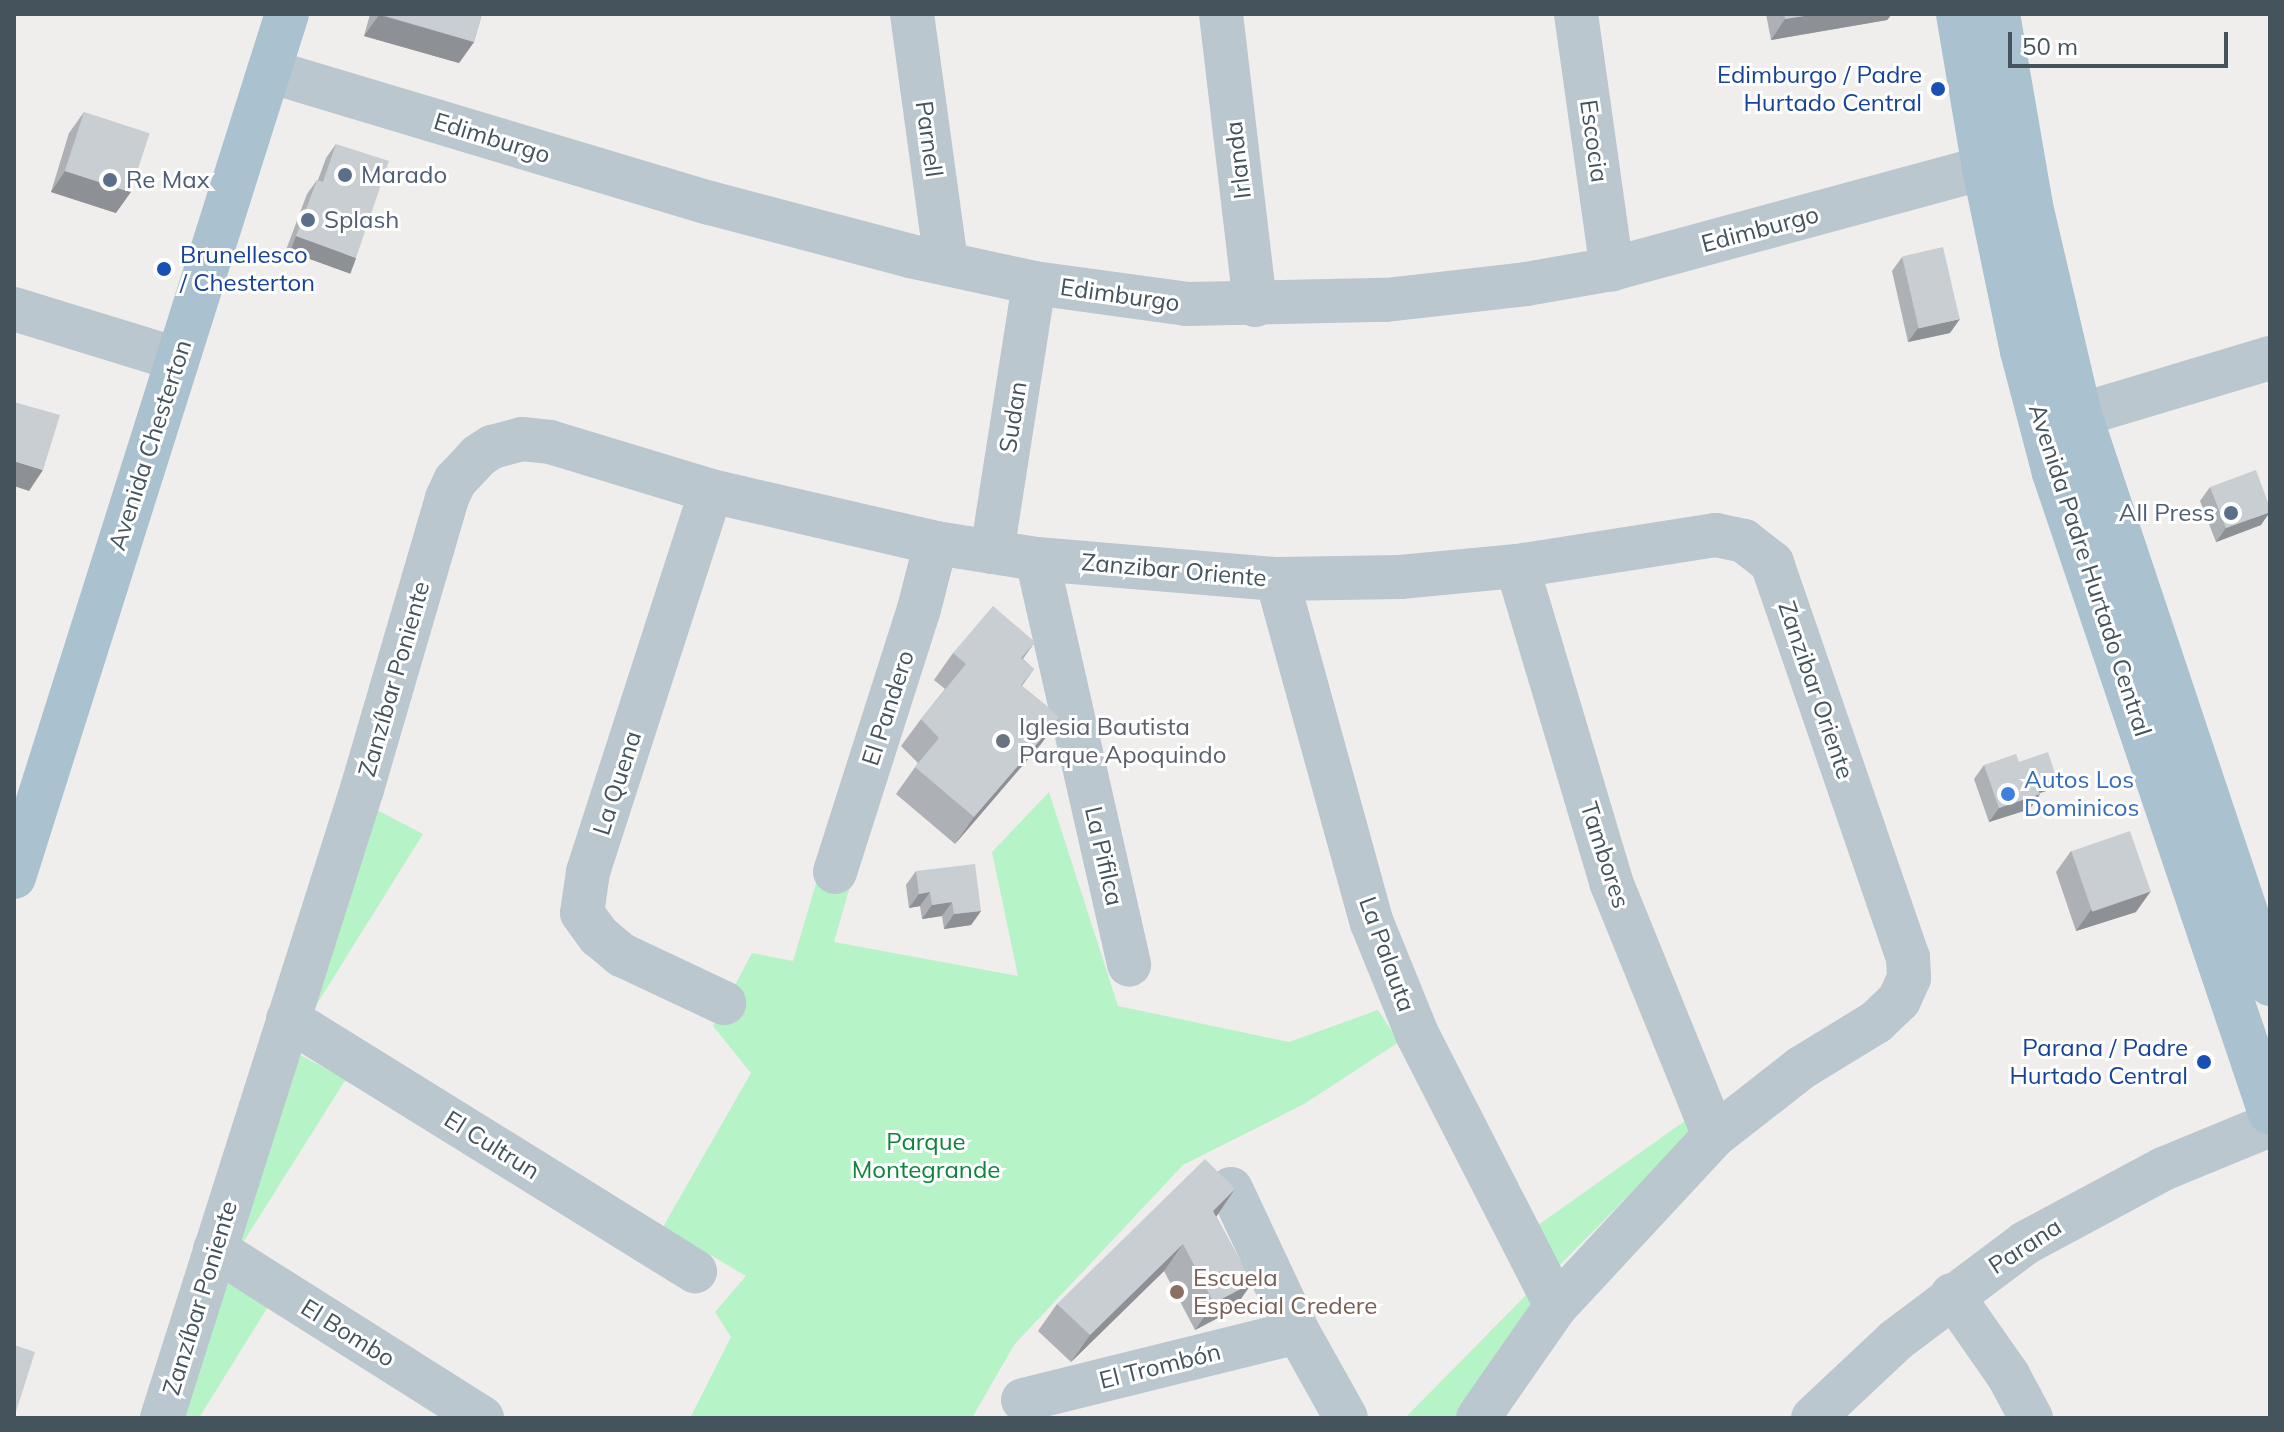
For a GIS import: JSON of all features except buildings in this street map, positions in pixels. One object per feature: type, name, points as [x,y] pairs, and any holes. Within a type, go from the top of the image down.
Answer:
[{"type":"main road","name":"Avenida Chesterton","points":[[14,877],[287,14]]},
{"type":"main road","name":"Avenida Padre Hurtado Central","points":[[1958,14],[1984,168],[2022,351],[2054,473],[2270,1113]]},
{"type":"main road","name":"Avenida Padre Hurtado Central","points":[[1998,14],[2031,206],[2080,415],[2270,984]]},
{"type":"street","name":"Parnell","points":[[912,14],[946,263]]},
{"type":"street","name":"Irlanda","points":[[1221,14],[1255,305]]},
{"type":"street","name":"Escocia","points":[[1576,14],[1612,269]]},
{"type":"street","name":"Edimburgo","points":[[269,71],[710,203],[946,263],[1034,283],[1187,304],[1386,300],[1526,284],[1612,269],[1984,168]]},
{"type":"street","name":"Sudan","points":[[992,552],[1034,283]]},
{"type":"street","points":[[14,309],[177,359]]},
{"type":"street","points":[[2080,415],[2270,358]]},
{"type":"street","name":"Zanzíbar Poniente","points":[[162,1418],[362,789],[447,498],[466,466],[492,447],[536,440],[711,491],[936,543],[992,552]]},
{"type":"street","name":"La Quena","points":[[711,491],[588,872],[582,913],[599,936],[622,955],[724,1003]]},
{"type":"street","name":"Zanzibar Oriente","points":[[992,552],[1037,559],[1277,579],[1400,577],[1517,566],[1716,535],[1744,541],[1772,563],[1908,957],[1909,978],[1899,1000],[1876,1022],[1801,1068],[1714,1136],[1556,1306],[1478,1418]]},
{"type":"street","name":"El Pandero","points":[[835,872],[919,609],[936,543]]},
{"type":"street","name":"La Pifilca","points":[[1037,559],[1129,965]]},
{"type":"street","name":"Tambores","points":[[1517,566],[1611,882],[1714,1136]]},
{"type":"street","name":"La Palauta","points":[[1277,579],[1372,923],[1417,1034],[1556,1306]]},
{"type":"street","name":"El Cultrun","points":[[288,1019],[695,1271]]},
{"type":"street","name":"Parana","points":[[1813,1418],[1896,1340],[2025,1243],[2163,1169],[2270,1125]]},
{"type":"street","points":[[1231,1189],[1298,1332],[1346,1418]]},
{"type":"street","name":"El Bombo","points":[[215,1249],[482,1418]]},
{"type":"street","points":[[1952,1295],[2008,1375],[2031,1418]]},
{"type":"street","name":"El Trombón","points":[[1023,1400],[1298,1332]]},
{"type":"green space","name":"Parque Montegrande","points":[[1049,792],[1118,1006],[1289,1042],[1378,1010],[1399,1042],[1304,1104],[1183,1165],[1014,1345],[972,1418],[690,1418],[731,1337],[715,1312],[746,1276],[663,1227],[751,1073],[713,1026],[752,953],[793,961],[821,867],[852,879],[834,942],[1018,976],[992,852]]},
{"type":"green space","points":[[377,810],[423,834],[315,1007]]},
{"type":"green space","points":[[300,1055],[346,1079],[237,1252]]},
{"type":"green space","points":[[1689,1118],[1693,1130],[1554,1271],[1534,1228]]},
{"type":"green space","points":[[223,1281],[269,1305],[199,1418],[180,1418]]},
{"type":"green space","points":[[1526,1295],[1534,1302],[1455,1418],[1405,1418]]},
{"type":"place","name":"Edimburgo / Padre Hurtado Central","points":[[1938,89]]},
{"type":"place","name":"Marado","points":[[345,175]]},
{"type":"place","name":"Re Max","points":[[110,180]]},
{"type":"place","name":"Splash","points":[[308,220]]},
{"type":"place","name":"Brunellesco / Chesterton","points":[[164,269]]},
{"type":"place","name":"All Press","points":[[2231,513]]},
{"type":"place","name":"Iglesia Bautista Parque Apoquindo","points":[[1003,741]]},
{"type":"place","name":"Autos Los Dominicos","points":[[2008,794]]},
{"type":"place","name":"Parana / Padre Hurtado Central","points":[[2204,1062]]},
{"type":"place","name":"Escuela Especial Credere","points":[[1177,1292]]}]
